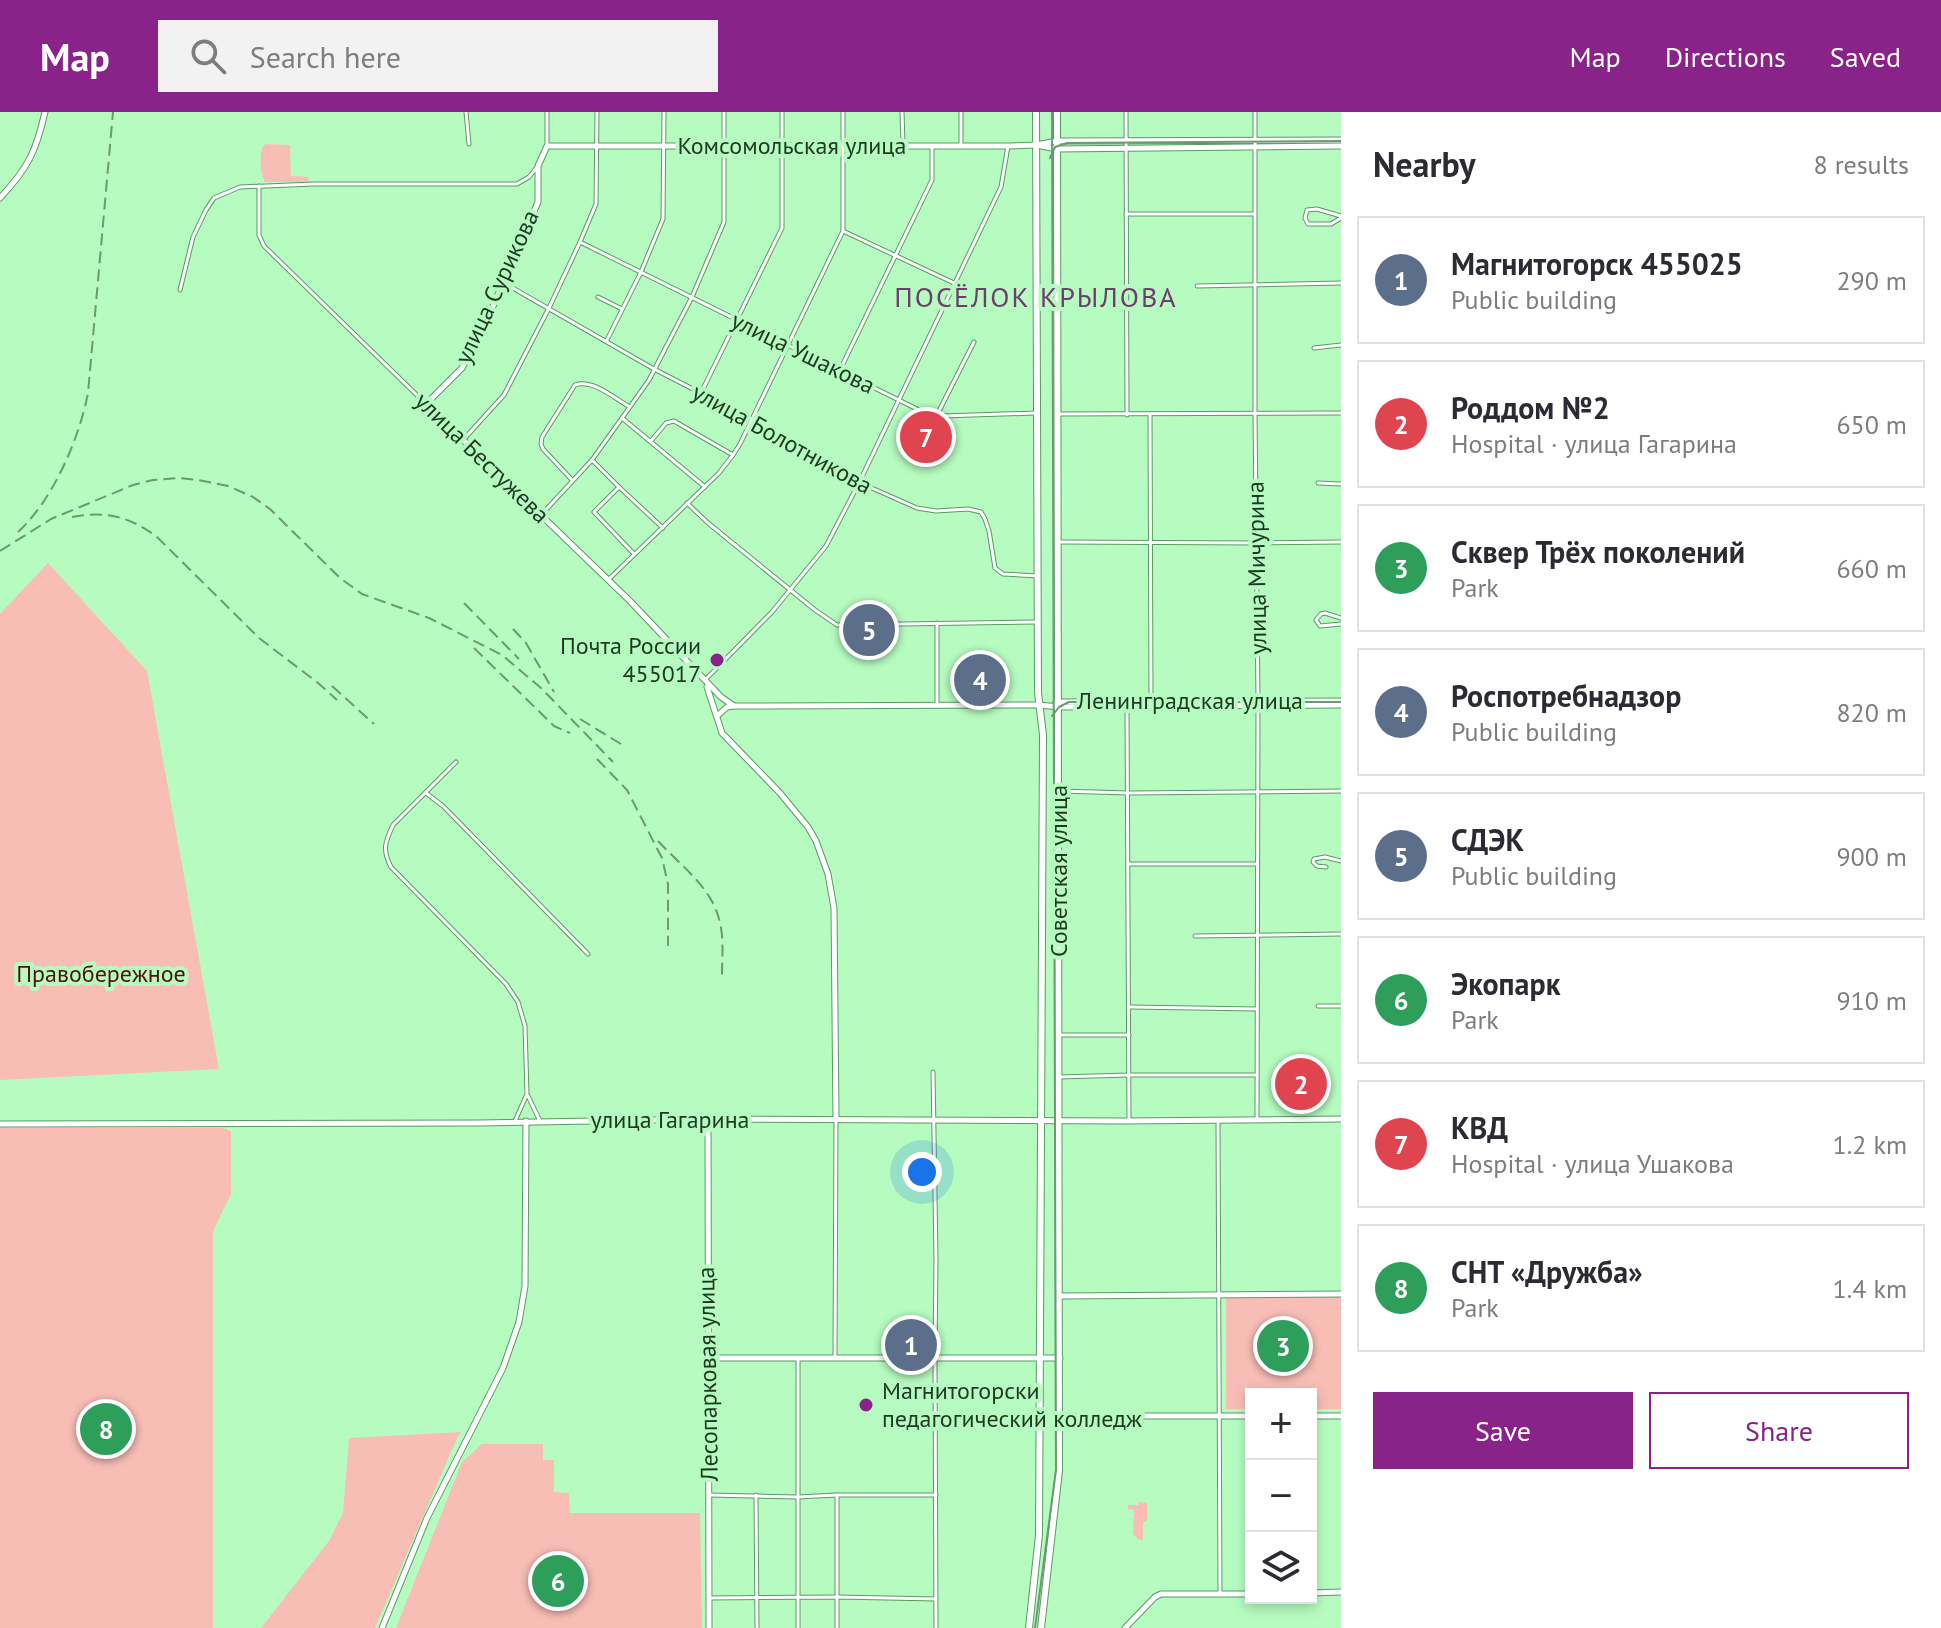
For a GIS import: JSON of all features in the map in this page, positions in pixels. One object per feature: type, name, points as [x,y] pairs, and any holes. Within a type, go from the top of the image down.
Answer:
[{"type":"main road","points":[[0,198],[33,155],[45,112]]},
{"type":"main road","name":"Советская улица","points":[[1029,1628],[1039,1535],[1042,1120],[1043,735],[1039,705],[1038,622],[1036,112]]},
{"type":"main road","name":"Советская улица","points":[[1041,1628],[1059,1477],[1060,1416],[1057,112]]},
{"type":"main road","name":"Комсомольская улица","points":[[1255,144],[1341,140]]},
{"type":"main road","name":"Комсомольская улица","points":[[547,146],[1341,146]]},
{"type":"main road","name":"улица Сурикова","points":[[426,404],[462,368],[504,283],[538,202],[538,166],[547,146]]},
{"type":"main road","name":"улица Бестужева","points":[[426,404],[542,514],[704,681]]},
{"type":"main road","points":[[704,681],[734,706]]},
{"type":"main road","points":[[704,681],[722,733],[808,827],[828,874],[834,908],[836,1120]]},
{"type":"main road","name":"Ленинградская улица","points":[[734,706],[1039,705],[1151,701],[1341,703]]},
{"type":"main road","name":"Ленинградская улица","points":[[1059,704],[1258,703]]},
{"type":"main road","points":[[717,717],[727,707],[734,706]]},
{"type":"main road","name":"Лесопарковая улица","points":[[708,1119],[709,1628]]},
{"type":"main road","name":"улица Гагарина","points":[[0,1124],[1341,1119]]},
{"type":"main road","points":[[382,1628],[427,1518],[503,1368],[519,1322],[525,1286],[526,1121]]},
{"type":"main road","points":[[1059,1296],[1341,1294]]},
{"type":"main road","points":[[709,1358],[1060,1358]]},
{"type":"main road","points":[[1060,1416],[1245,1416]]},
{"type":"main road","points":[[1317,1416],[1341,1416]]},
{"type":"main road","points":[[1317,1593],[1341,1592]]},
{"type":"main road","points":[[1125,1628],[1161,1594],[1245,1594]]},
{"type":"street","points":[[466,112],[469,144]]},
{"type":"street","name":"улица Сурикова","points":[[547,112],[547,146]]},
{"type":"street","points":[[464,439],[504,395],[549,308],[596,204],[597,112]]},
{"type":"street","points":[[606,341],[641,272],[663,219],[664,112]]},
{"type":"street","points":[[542,514],[592,460],[622,418],[654,369],[692,297],[724,222],[724,112]]},
{"type":"street","points":[[701,393],[782,228],[782,112]]},
{"type":"street","points":[[608,580],[719,473],[733,455],[843,231],[843,112]]},
{"type":"street","points":[[902,112],[903,146]]},
{"type":"street","points":[[961,112],[961,146]]},
{"type":"street","points":[[1126,112],[1127,415]]},
{"type":"street","name":"улица Мичурина","points":[[1255,112],[1257,1119]]},
{"type":"street","points":[[840,370],[932,180],[932,146]]},
{"type":"street","points":[[704,681],[772,612],[826,546],[1001,187],[1008,146]]},
{"type":"street","points":[[180,290],[193,237],[214,198],[240,187],[517,184],[529,177],[538,166]]},
{"type":"street","name":"улица Бестужева","points":[[259,186],[259,235],[264,246],[426,404]]},
{"type":"street","points":[[1317,209],[1341,217],[1331,224],[1308,224],[1305,218],[1307,210],[1317,209]]},
{"type":"street","points":[[1126,214],[1256,214]]},
{"type":"street","points":[[843,231],[954,283]]},
{"type":"street","name":"улица Ушакова","points":[[580,242],[927,414],[1037,413]]},
{"type":"street","name":"улица Болотникова","points":[[504,283],[654,369],[751,419],[831,470],[917,508],[981,512],[989,531],[998,572],[1038,576]]},
{"type":"street","points":[[1197,286],[1341,283]]},
{"type":"street","points":[[598,297],[622,309]]},
{"type":"street","points":[[937,415],[974,342]]},
{"type":"street","points":[[1314,348],[1341,345]]},
{"type":"street","points":[[572,480],[541,444],[542,437],[575,385],[591,385],[630,406]]},
{"type":"street","points":[[1057,414],[1341,413]]},
{"type":"street","points":[[1150,415],[1151,701]]},
{"type":"street","points":[[622,418],[705,487]]},
{"type":"street","points":[[651,441],[666,423],[674,421],[733,455]]},
{"type":"street","points":[[592,460],[663,528]]},
{"type":"street","points":[[1318,483],[1341,484]]},
{"type":"street","points":[[619,487],[594,512],[634,554]]},
{"type":"street","points":[[687,503],[837,625],[1038,622]]},
{"type":"street","points":[[1058,542],[1341,542]]},
{"type":"street","points":[[1341,618],[1325,613],[1316,620],[1325,627],[1341,624]]},
{"type":"street","points":[[937,623],[937,706]]},
{"type":"street","points":[[1127,706],[1129,1121]]},
{"type":"street","points":[[456,762],[393,825],[384,854],[391,867],[506,984],[518,1002],[525,1026],[527,1094],[540,1121]]},
{"type":"street","points":[[1059,791],[1341,791]]},
{"type":"street","points":[[426,793],[443,806],[588,954]]},
{"type":"street","points":[[1326,867],[1317,866],[1314,859],[1325,857],[1341,861]]},
{"type":"street","points":[[1129,864],[1256,864]]},
{"type":"street","points":[[1195,936],[1341,934]]},
{"type":"street","points":[[1318,1006],[1341,1006]]},
{"type":"street","points":[[1130,1007],[1257,1009]]},
{"type":"street","points":[[1059,1035],[1129,1035]]},
{"type":"street","points":[[933,1072],[936,1628]]},
{"type":"street","points":[[1059,1077],[1257,1075]]},
{"type":"street","points":[[515,1121],[527,1094]]},
{"type":"street","points":[[835,1358],[836,1120]]},
{"type":"street","points":[[1218,1120],[1220,1594]]},
{"type":"street","points":[[798,1359],[798,1628]]},
{"type":"street","points":[[709,1495],[936,1495]]},
{"type":"street","points":[[756,1495],[757,1628]]},
{"type":"street","points":[[837,1495],[837,1628]]},
{"type":"street","points":[[709,1598],[936,1599]]},
{"type":"green space","points":[[266,144],[290,145],[291,176],[309,177],[308,182],[265,182],[261,159]]},
{"type":"green space","name":"Правобережное","points":[[48,563],[147,671],[219,1069],[0,1080],[0,614]]},
{"type":"green space","points":[[0,1128],[223,1128],[231,1131],[231,1194],[213,1231],[213,1628],[0,1628]]},
{"type":"green space","points":[[1226,1297],[1341,1297],[1341,1409],[1317,1409],[1317,1388],[1245,1388],[1245,1409],[1226,1409]]},
{"type":"green space","points":[[461,1432],[375,1628],[261,1628],[329,1541],[343,1513],[349,1438]]},
{"type":"green space","points":[[482,1444],[543,1444],[543,1460],[554,1460],[554,1492],[569,1493],[570,1513],[700,1513],[702,1628],[396,1628],[462,1462]]},
{"type":"green space","points":[[1138,1502],[1147,1503],[1143,1540],[1133,1534],[1134,1510],[1128,1509],[1128,1505],[1138,1505]]},
{"type":"tram line","points":[[1035,1628],[1056,1470],[1052,112]]},
{"type":"tram line","points":[[1050,158],[1055,147],[1067,143],[1341,141]]},
{"type":"tram line","points":[[1052,716],[1059,707],[1069,702],[1341,702]]},
{"type":"railway","points":[[18,532],[31,519],[63,468],[84,411],[113,112]]},
{"type":"railway","points":[[0,551],[51,519],[133,485],[179,478],[228,486],[270,509],[340,578],[362,594],[429,618],[502,655],[541,688],[613,762]]},
{"type":"railway","points":[[72,517],[116,517],[156,536],[259,638],[337,700]]},
{"type":"railway","points":[[464,603],[519,659]]},
{"type":"railway","points":[[513,629],[526,643],[554,692]]},
{"type":"railway","points":[[474,648],[554,726],[570,733]]},
{"type":"railway","points":[[332,686],[374,724]]},
{"type":"railway","points":[[580,719],[621,744]]},
{"type":"railway","points":[[597,759],[627,790],[662,858],[668,884],[668,946]]},
{"type":"railway","points":[[658,841],[711,899],[722,935],[722,975]]},
{"type":"place","name":"КВД","points":[[926,437]]},
{"type":"place","name":"СДЭК","points":[[869,630]]},
{"type":"place","name":"Почта России 455017","points":[[717,660]]},
{"type":"place","name":"Роспотребнадзор","points":[[980,680]]},
{"type":"place","name":"Роддом №2","points":[[1301,1084]]},
{"type":"place","name":"Магнитогорск 455025","points":[[911,1345]]},
{"type":"place","name":"Сквер Трёх поколений","points":[[1283,1346]]},
{"type":"place","name":"Магнитогорски педагогический колледж","points":[[866,1405]]},
{"type":"place","name":"СНТ «Дружба»","points":[[106,1429]]},
{"type":"place","name":"Экопарк","points":[[558,1581]]},
{"type":"district","name":"ПОСЁЛОК КРЫЛОВА","points":[[1036,297]]}]
